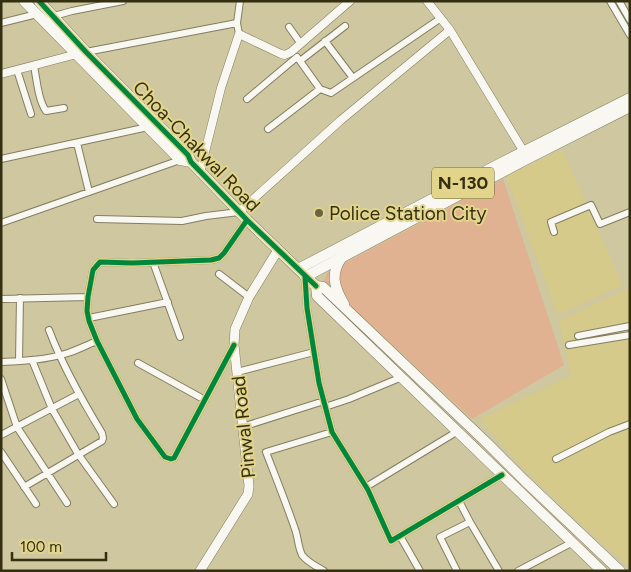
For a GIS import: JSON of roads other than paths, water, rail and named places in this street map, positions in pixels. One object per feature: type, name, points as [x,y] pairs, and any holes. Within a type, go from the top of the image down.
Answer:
[{"type":"highway","points":[[24,1],[82,53],[180,160],[191,162]]},
{"type":"highway","name":"Choa-Chakwal Road","points":[[39,1],[54,16],[82,53],[188,155],[191,162],[200,172],[316,286]]},
{"type":"highway","name":"N-130","points":[[302,273],[343,257],[630,98]]},
{"type":"highway","name":"N-130","points":[[302,273],[525,156],[630,107]]},
{"type":"highway","points":[[343,257],[335,271],[335,283],[342,299],[356,318]]},
{"type":"highway","points":[[602,571],[317,296],[316,286],[323,288],[356,318],[620,571]]},
{"type":"main road","name":"Pinwal Road","points":[[200,571],[248,494],[249,486],[234,345],[235,330],[249,297],[278,250]]},
{"type":"street","points":[[54,16],[123,1]]},
{"type":"street","points":[[200,172],[222,88],[239,34],[237,23],[240,1]]},
{"type":"street","points":[[427,1],[450,30],[525,156]]},
{"type":"street","points":[[610,1],[630,35]]},
{"type":"street","points":[[619,1],[630,20]]},
{"type":"street","points":[[239,34],[285,55],[301,44],[347,2]]},
{"type":"street","points":[[1,23],[37,14]]},
{"type":"street","points":[[247,99],[297,57],[320,89],[331,94],[441,18]]},
{"type":"street","points":[[1,74],[82,53],[237,23]]},
{"type":"street","points":[[300,61],[345,26]]},
{"type":"street","points":[[289,27],[301,44]]},
{"type":"street","points":[[234,345],[174,458],[165,458],[137,419],[97,341],[88,318],[88,297],[93,270],[100,262],[153,262],[211,260],[219,258],[224,253],[243,216],[341,120],[450,30]]},
{"type":"street","points":[[325,41],[353,78]]},
{"type":"street","points":[[34,66],[40,98],[46,112],[64,108]]},
{"type":"street","points":[[17,70],[31,114]]},
{"type":"street","points":[[268,129],[320,89]]},
{"type":"street","points":[[2,159],[148,127]]},
{"type":"street","points":[[77,143],[89,192]]},
{"type":"street","points":[[1,223],[180,160]]},
{"type":"street","points":[[554,232],[550,222],[590,205],[600,224],[630,212]]},
{"type":"street","points":[[97,219],[182,221],[206,216],[243,216]]},
{"type":"street","points":[[153,262],[180,337]]},
{"type":"street","points":[[302,273],[319,383],[332,432],[366,487],[392,541],[502,475]]},
{"type":"street","points":[[219,274],[249,297]]},
{"type":"street","points":[[1,299],[88,297]]},
{"type":"street","points":[[19,361],[20,298]]},
{"type":"street","points":[[88,318],[168,302]]},
{"type":"street","points":[[578,336],[630,326]]},
{"type":"street","points":[[24,487],[103,438],[59,355],[49,330]]},
{"type":"street","points":[[569,345],[630,334]]},
{"type":"street","points":[[1,362],[32,360],[59,355],[97,341]]},
{"type":"street","points":[[237,372],[314,352]]},
{"type":"street","points":[[32,360],[52,408],[78,454],[114,504]]},
{"type":"street","points":[[138,363],[205,400]]},
{"type":"street","points":[[242,427],[349,399],[402,377]]},
{"type":"street","points":[[1,379],[17,427],[67,503]]},
{"type":"street","points":[[1,435],[79,394]]},
{"type":"street","points":[[556,459],[608,432],[630,424]]},
{"type":"street","points":[[366,487],[458,431]]},
{"type":"street","points":[[324,571],[310,562],[299,548],[297,533],[266,452],[332,432]]},
{"type":"street","points":[[1,452],[36,504]]},
{"type":"street","points":[[459,501],[499,571]]},
{"type":"street","points":[[457,571],[440,536],[470,522]]},
{"type":"street","points":[[400,536],[420,571]]},
{"type":"street","points":[[518,571],[572,542]]},
{"type":"place","name":"Police Station City","points":[[319,213]]}]
